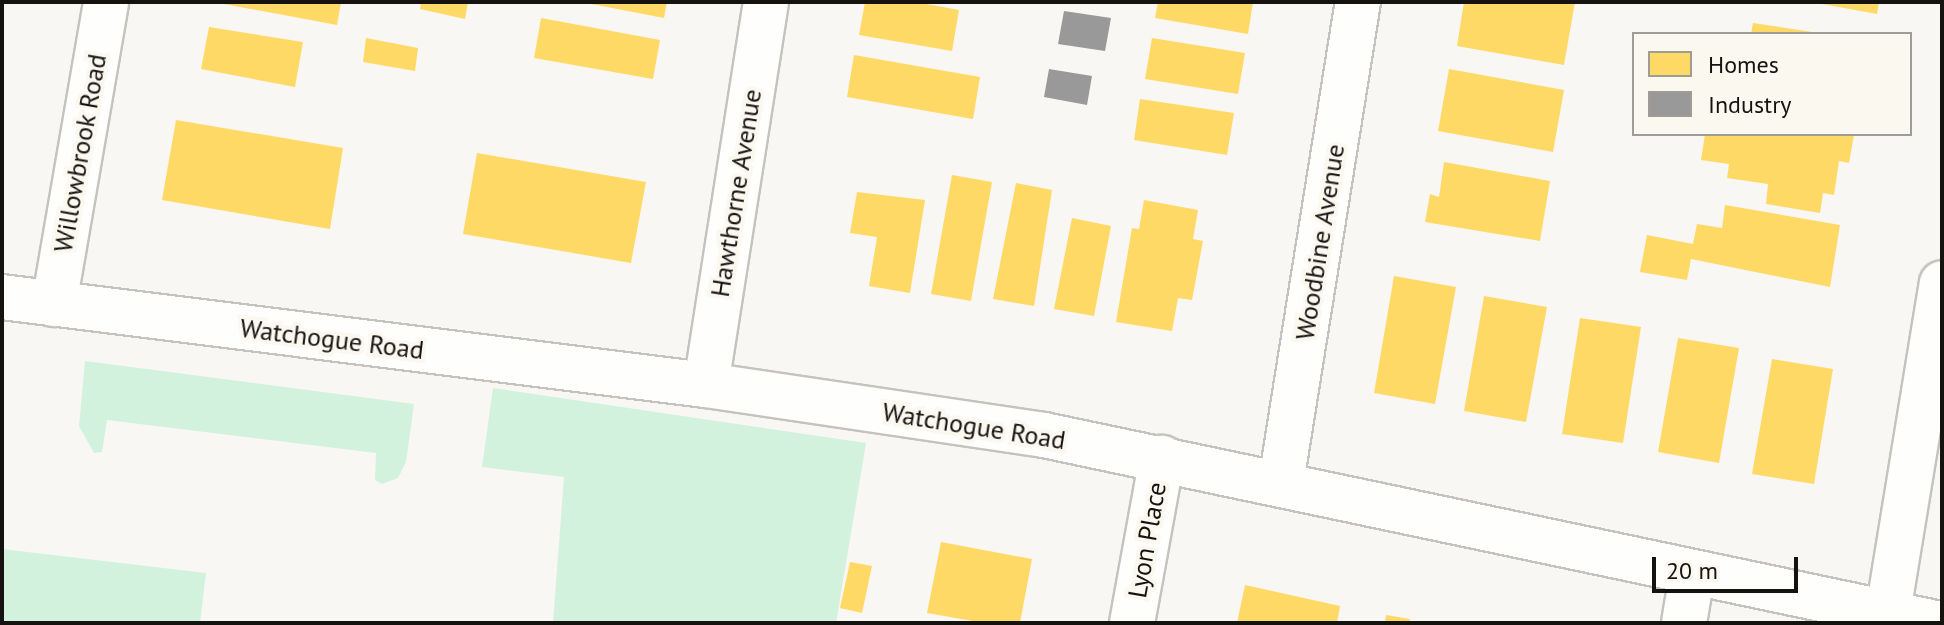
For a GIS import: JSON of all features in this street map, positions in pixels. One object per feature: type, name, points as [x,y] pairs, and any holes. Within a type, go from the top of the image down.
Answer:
[{"type":"street","name":"Willowbrook Road","points":[[54,304],[106,2]]},
{"type":"street","name":"Hawthorne Avenue","points":[[706,385],[766,2]]},
{"type":"street","name":"Woodbine Avenue","points":[[1281,482],[1358,2]]},
{"type":"street","points":[[1915,619],[1942,283]]},
{"type":"street","name":"Watchogue Road","points":[[2,297],[706,385],[1162,458],[1692,575],[1915,619]]},
{"type":"street","name":"Lyon Place","points":[[1132,623],[1162,458]]},
{"type":"street","points":[[1684,623],[1692,575]]},
{"type":"green space","points":[[85,361],[414,404],[406,462],[398,478],[382,484],[375,480],[376,453],[107,420],[102,452],[94,453],[79,426]]},
{"type":"green space","points":[[493,388],[866,443],[836,623],[553,623],[564,477],[482,467]]},
{"type":"green space","points":[[2,549],[206,573],[200,623],[2,623]]},
{"type":"building: Homes","points":[[213,2],[341,2],[337,25]]},
{"type":"building: Homes","points":[[421,2],[468,2],[465,19],[420,9]]},
{"type":"building: Homes","points":[[581,2],[667,2],[664,18]]},
{"type":"building: Homes","points":[[865,2],[916,2],[959,10],[952,51],[859,35]]},
{"type":"building: Homes","points":[[1158,2],[1253,2],[1248,34],[1155,18]]},
{"type":"building: Homes","points":[[1464,2],[1575,2],[1564,65],[1457,46]]},
{"type":"building: Homes","points":[[1811,2],[1879,2],[1877,14]]},
{"type":"building: Homes","points":[[541,18],[660,40],[653,79],[534,58]]},
{"type":"building: Homes","points":[[1753,23],[1812,32],[1751,32]]},
{"type":"building: Homes","points":[[209,27],[303,42],[295,87],[201,69]]},
{"type":"building: Homes","points":[[366,38],[418,48],[415,71],[363,62]]},
{"type":"building: Homes","points":[[1152,38],[1245,53],[1238,94],[1145,79]]},
{"type":"building: Homes","points":[[854,55],[980,77],[973,119],[847,97]]},
{"type":"building: Homes","points":[[1449,69],[1564,90],[1553,152],[1438,131]]},
{"type":"building: Homes","points":[[1140,99],[1234,113],[1227,155],[1134,140]]},
{"type":"building: Homes","points":[[176,120],[343,148],[330,229],[162,200]]},
{"type":"building: Homes","points":[[1705,136],[1854,136],[1849,163],[1839,161],[1834,195],[1823,193],[1820,213],[1766,204],[1768,184],[1727,178],[1729,164],[1701,160]]},
{"type":"building: Homes","points":[[477,153],[646,182],[631,263],[463,234]]},
{"type":"building: Homes","points":[[1444,162],[1550,181],[1540,241],[1425,222],[1430,194],[1439,197]]},
{"type":"building: Homes","points":[[952,175],[992,182],[971,301],[931,294]]},
{"type":"building: Homes","points":[[1016,183],[1052,190],[1034,306],[993,299]]},
{"type":"building: Homes","points":[[857,192],[925,200],[910,293],[869,286],[877,237],[850,233]]},
{"type":"building: Homes","points":[[1144,200],[1198,210],[1193,239],[1203,241],[1192,300],[1178,298],[1172,331],[1116,322],[1132,228],[1139,229]]},
{"type":"building: Homes","points":[[1725,205],[1840,225],[1830,287],[1691,259],[1687,280],[1640,272],[1647,235],[1693,244],[1697,224],[1722,228]]},
{"type":"building: Homes","points":[[1072,218],[1111,226],[1094,316],[1054,309]]},
{"type":"building: Homes","points":[[1394,276],[1456,287],[1435,404],[1374,393]]},
{"type":"building: Homes","points":[[1484,296],[1547,307],[1526,422],[1464,411]]},
{"type":"building: Homes","points":[[1580,318],[1641,327],[1623,443],[1562,434]]},
{"type":"building: Homes","points":[[1678,338],[1739,348],[1719,463],[1658,452]]},
{"type":"building: Homes","points":[[1772,359],[1833,369],[1814,484],[1752,474]]},
{"type":"building: Homes","points":[[941,542],[1032,559],[1020,623],[984,623],[927,613]]},
{"type":"building: Homes","points":[[850,562],[872,566],[862,613],[840,608]]},
{"type":"building: Homes","points":[[1245,585],[1340,606],[1337,623],[1237,623]]},
{"type":"building: Homes","points":[[1386,615],[1410,619],[1409,623],[1385,623]]},
{"type":"building: Industry","points":[[1064,11],[1111,18],[1105,51],[1058,44]]},
{"type":"building: Industry","points":[[1049,69],[1092,76],[1087,105],[1044,97]]}]
